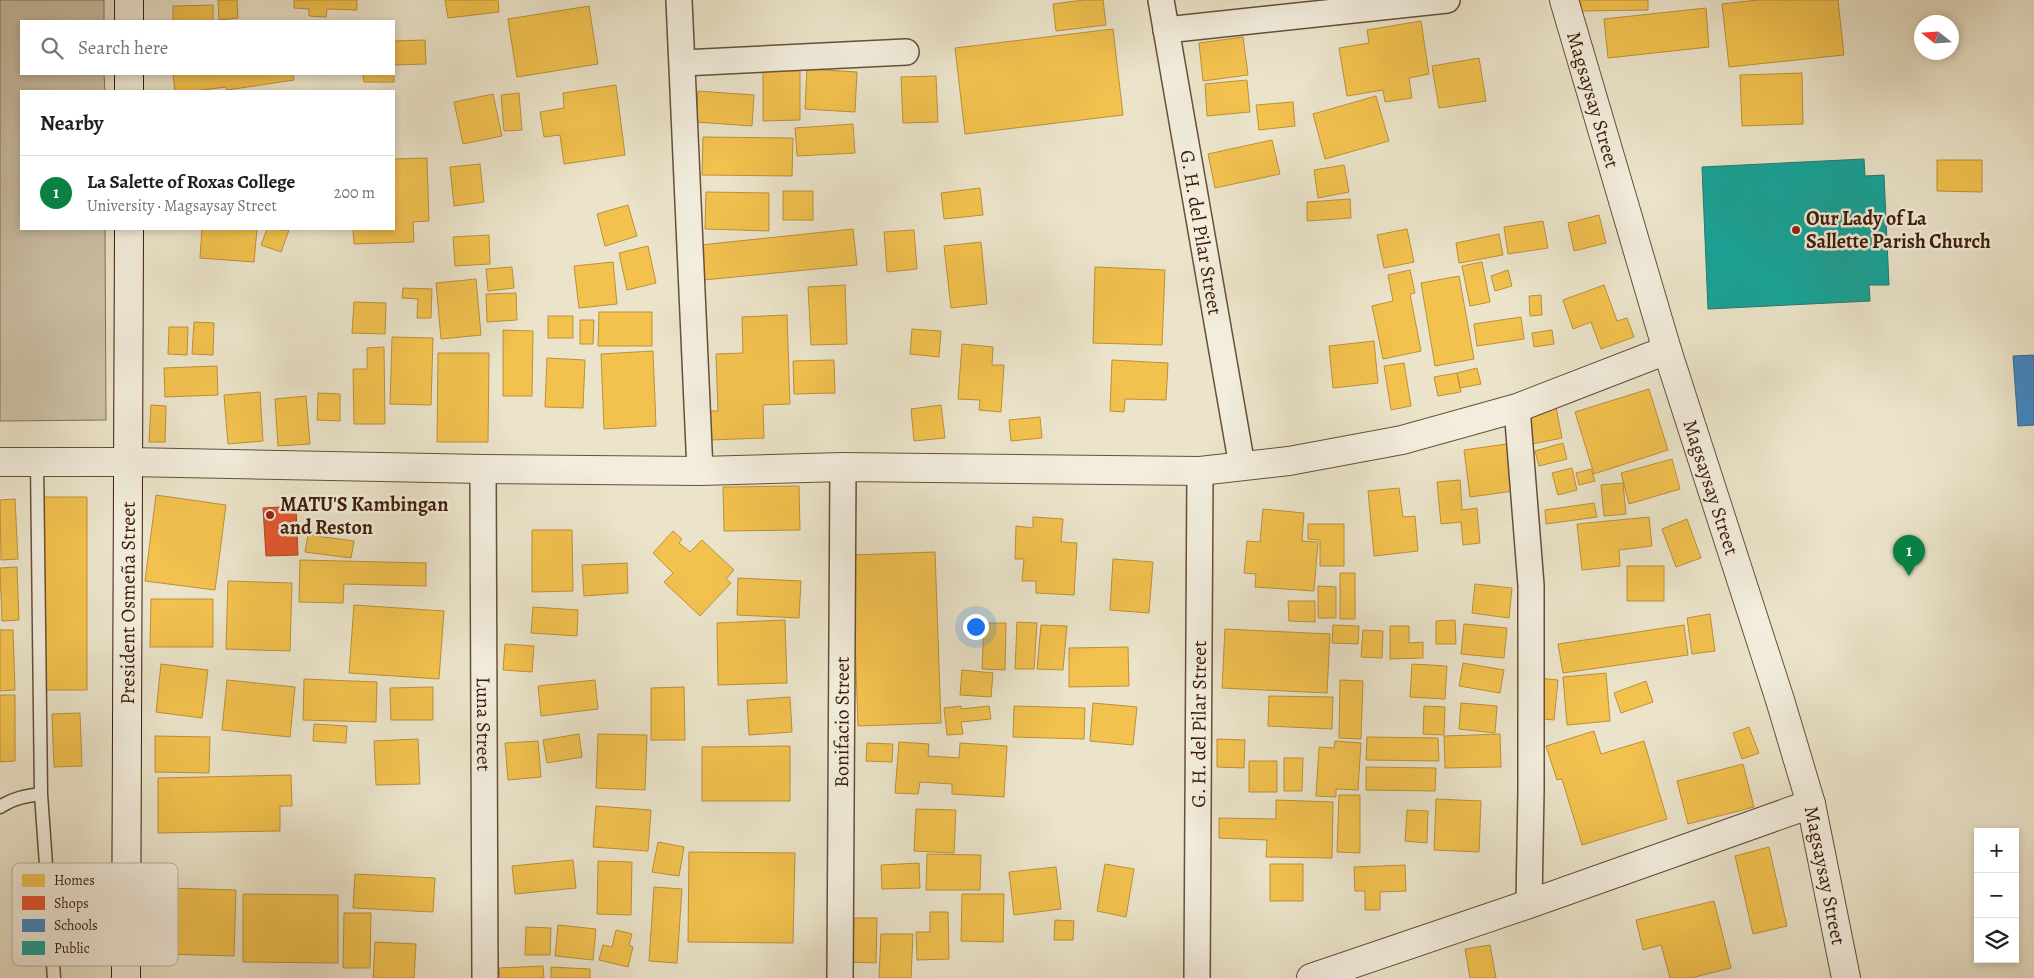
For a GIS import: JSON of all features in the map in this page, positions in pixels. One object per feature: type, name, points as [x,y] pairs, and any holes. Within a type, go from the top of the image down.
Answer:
[{"type":"street","points":[[129,0],[129,20]]},
{"type":"street","points":[[679,0],[700,470]]},
{"type":"street","name":"G. H. del Pilar Street","points":[[1161,0],[1242,466]]},
{"type":"street","points":[[1166,30],[1447,0]]},
{"type":"street","name":"Magsaysay Street","points":[[1564,0],[1667,350],[1777,691],[1811,804],[1846,978]]},
{"type":"street","points":[[683,63],[906,52]]},
{"type":"street","points":[[129,75],[129,90]]},
{"type":"street","name":"President Osmeña Street","points":[[127,863],[130,462],[129,230]]},
{"type":"street","points":[[0,462],[130,462],[483,469],[700,470],[843,467],[1200,471],[1289,462],[1402,440],[1516,408],[1667,350]]},
{"type":"street","points":[[1516,408],[1531,585],[1529,904]]},
{"type":"street","name":"Bonifacio Street","points":[[840,978],[843,467]]},
{"type":"street","name":"Luna Street","points":[[483,469],[485,978]]},
{"type":"street","name":"G. H. del Pilar Street","points":[[1196,978],[1200,471]]},
{"type":"street","points":[[1311,978],[1529,904],[1811,804]]},
{"type":"lane","points":[[37,462],[41,794],[46,863]]},
{"type":"lane","points":[[0,807],[8,801],[24,796],[41,794]]},
{"type":"shaded area","points":[[0,0],[104,0],[104,20],[20,20],[20,75],[104,75],[105,90],[20,90],[20,230],[105,230],[106,420],[0,421]]},
{"type":"building: Homes","points":[[218,0],[237,0],[238,18],[219,20]]},
{"type":"building: Homes","points":[[294,0],[357,0],[357,10],[327,9],[326,17],[309,16],[309,9],[294,8]]},
{"type":"building: Homes","points":[[445,0],[498,0],[499,12],[448,18]]},
{"type":"building: Homes","points":[[1084,0],[1103,0],[1106,25],[1056,31],[1053,4]]},
{"type":"building: Homes","points":[[1581,0],[1648,0],[1648,10],[1581,11]]},
{"type":"building: Homes","points":[[1758,0],[1838,0],[1844,55],[1729,67],[1722,4]]},
{"type":"building: Homes","points":[[213,5],[213,20],[173,20],[173,6]]},
{"type":"building: Homes","points":[[589,6],[598,64],[517,77],[508,19]]},
{"type":"building: Homes","points":[[1706,8],[1709,47],[1608,58],[1604,19]]},
{"type":"building: Homes","points":[[1421,21],[1429,74],[1409,78],[1412,98],[1385,102],[1383,90],[1347,96],[1339,48],[1369,43],[1367,30]]},
{"type":"building: Homes","points":[[1113,29],[1123,115],[965,134],[955,48]]},
{"type":"building: Homes","points":[[1243,37],[1248,75],[1203,81],[1199,43]]},
{"type":"building: Homes","points":[[425,40],[426,64],[395,65],[395,41]]},
{"type":"building: Homes","points":[[1479,58],[1486,101],[1439,108],[1432,66]]},
{"type":"building: Homes","points":[[807,69],[857,72],[855,112],[805,109]]},
{"type":"building: Homes","points":[[800,70],[800,120],[763,121],[763,71]]},
{"type":"building: Homes","points":[[1802,73],[1803,124],[1742,126],[1740,75]]},
{"type":"building: Homes","points":[[173,75],[293,75],[294,80],[227,90],[226,87],[203,90],[175,90]]},
{"type":"building: Homes","points":[[363,75],[394,75],[394,82],[364,82]]},
{"type":"building: Homes","points":[[936,76],[938,122],[903,123],[901,77]]},
{"type":"building: Homes","points":[[1247,80],[1250,112],[1207,116],[1205,84]]},
{"type":"building: Homes","points":[[616,85],[625,155],[564,164],[560,135],[544,137],[540,112],[564,108],[563,93]]},
{"type":"building: Homes","points":[[698,91],[754,95],[752,126],[696,122]]},
{"type":"building: Homes","points":[[519,93],[522,130],[504,131],[501,95]]},
{"type":"building: Homes","points":[[493,94],[502,136],[463,144],[454,102]]},
{"type":"building: Homes","points":[[1376,96],[1389,141],[1325,159],[1313,114]]},
{"type":"building: Homes","points":[[1293,102],[1295,126],[1259,130],[1256,105]]},
{"type":"building: Homes","points":[[853,124],[855,153],[797,156],[795,128]]},
{"type":"building: Homes","points":[[703,137],[793,138],[792,176],[702,175]]},
{"type":"building: Homes","points":[[1272,140],[1280,174],[1215,188],[1208,154]]},
{"type":"building: Homes","points":[[427,158],[429,221],[413,222],[414,242],[354,244],[353,230],[395,230],[395,159]]},
{"type":"building: Homes","points":[[1937,160],[1982,160],[1982,192],[1937,191]]},
{"type":"building: Homes","points":[[480,164],[484,202],[454,206],[450,167]]},
{"type":"building: Homes","points":[[1344,165],[1349,192],[1318,198],[1314,170]]},
{"type":"building: Homes","points":[[980,188],[983,215],[944,219],[941,193]]},
{"type":"building: Homes","points":[[783,191],[813,191],[813,220],[783,220]]},
{"type":"building: Homes","points":[[706,192],[769,193],[769,231],[705,229]]},
{"type":"building: Homes","points":[[1350,199],[1351,218],[1307,221],[1307,202]]},
{"type":"building: Homes","points":[[628,205],[637,236],[605,246],[597,214]]},
{"type":"building: Homes","points":[[1599,215],[1606,243],[1574,251],[1568,223]]},
{"type":"building: Homes","points":[[1543,221],[1548,248],[1508,254],[1504,227]]},
{"type":"building: Homes","points":[[853,229],[857,265],[704,280],[701,245]]},
{"type":"building: Homes","points":[[1407,229],[1414,262],[1384,268],[1377,235]]},
{"type":"building: Homes","points":[[202,230],[257,230],[254,262],[200,258]]},
{"type":"building: Homes","points":[[267,230],[289,230],[281,252],[261,245]]},
{"type":"building: Homes","points":[[914,230],[917,269],[887,272],[884,232]]},
{"type":"building: Homes","points":[[1499,234],[1503,255],[1459,263],[1456,243]]},
{"type":"building: Homes","points":[[489,235],[490,264],[455,266],[453,237]]},
{"type":"building: Homes","points":[[981,242],[987,304],[951,308],[944,246]]},
{"type":"building: Homes","points":[[648,246],[656,283],[627,290],[619,253]]},
{"type":"building: Homes","points":[[613,262],[617,304],[579,308],[574,266]]},
{"type":"building: Homes","points":[[1482,262],[1490,302],[1470,306],[1462,266]]},
{"type":"building: Homes","points":[[512,267],[514,288],[488,291],[486,269]]},
{"type":"building: Homes","points":[[1095,267],[1165,270],[1162,345],[1093,343]]},
{"type":"building: Homes","points":[[1410,270],[1415,293],[1410,294],[1421,351],[1383,359],[1372,306],[1393,301],[1388,275]]},
{"type":"building: Homes","points":[[1508,270],[1512,286],[1495,291],[1491,276]]},
{"type":"building: Homes","points":[[1459,276],[1474,359],[1435,366],[1421,283]]},
{"type":"building: Homes","points":[[476,279],[481,335],[441,339],[436,283]]},
{"type":"building: Homes","points":[[845,285],[847,344],[811,345],[808,287]]},
{"type":"building: Homes","points":[[1604,285],[1617,321],[1627,318],[1634,337],[1601,349],[1591,322],[1573,329],[1563,300]]},
{"type":"building: Homes","points":[[403,288],[432,289],[431,318],[417,318],[418,299],[402,298]]},
{"type":"building: Homes","points":[[516,293],[517,320],[487,322],[486,294]]},
{"type":"building: Homes","points":[[1541,295],[1542,315],[1530,316],[1529,296]]},
{"type":"building: Homes","points":[[354,302],[386,303],[385,334],[352,333]]},
{"type":"building: Homes","points":[[599,312],[652,312],[652,346],[598,346]]},
{"type":"building: Homes","points":[[787,315],[790,404],[763,405],[764,438],[710,440],[709,411],[718,411],[716,354],[743,353],[742,317]]},
{"type":"building: Homes","points":[[548,316],[573,316],[573,338],[548,338]]},
{"type":"building: Homes","points":[[1521,317],[1524,339],[1477,346],[1474,324]]},
{"type":"building: Homes","points":[[580,320],[594,320],[593,344],[580,344]]},
{"type":"building: Homes","points":[[194,322],[214,323],[213,355],[192,354]]},
{"type":"building: Homes","points":[[169,327],[188,327],[187,355],[168,354]]},
{"type":"building: Homes","points":[[912,329],[941,331],[939,357],[910,354]]},
{"type":"building: Homes","points":[[503,330],[533,331],[532,396],[503,396]]},
{"type":"building: Homes","points":[[1552,330],[1554,344],[1534,347],[1532,333]]},
{"type":"building: Homes","points":[[392,337],[433,338],[431,405],[390,404]]},
{"type":"building: Homes","points":[[1374,341],[1378,383],[1333,388],[1329,346]]},
{"type":"building: Homes","points":[[962,344],[993,347],[992,365],[1004,365],[1001,412],[979,410],[980,400],[958,399]]},
{"type":"building: Homes","points":[[384,347],[385,424],[354,424],[353,369],[367,369],[367,348]]},
{"type":"building: Homes","points":[[653,351],[656,426],[604,429],[601,354]]},
{"type":"building: Homes","points":[[438,353],[489,353],[488,442],[437,442]]},
{"type":"building: Homes","points":[[547,358],[585,360],[583,408],[545,407]]},
{"type":"building: Homes","points":[[834,360],[835,393],[794,394],[793,361]]},
{"type":"building: Homes","points":[[1112,360],[1168,363],[1166,400],[1125,399],[1124,412],[1110,411]]},
{"type":"building: Homes","points":[[1404,363],[1411,406],[1391,410],[1384,366]]},
{"type":"building: Homes","points":[[217,366],[218,395],[165,397],[164,368]]},
{"type":"building: Homes","points":[[1477,368],[1481,384],[1460,388],[1457,373]]},
{"type":"building: Homes","points":[[1457,373],[1461,392],[1438,396],[1434,377]]},
{"type":"building: Homes","points":[[1649,389],[1668,450],[1594,474],[1575,412]]},
{"type":"building: Homes","points":[[260,392],[263,441],[228,444],[224,395]]},
{"type":"building: Homes","points":[[318,393],[340,394],[340,421],[317,420]]},
{"type":"building: Homes","points":[[306,396],[310,444],[278,446],[275,399]]},
{"type":"building: Homes","points":[[151,405],[166,406],[165,442],[149,442]]},
{"type":"building: Homes","points":[[941,405],[945,438],[914,441],[911,409]]},
{"type":"building: Homes","points":[[1556,407],[1562,438],[1532,444],[1525,414]]},
{"type":"building: Homes","points":[[1040,417],[1042,438],[1011,441],[1009,420]]},
{"type":"building: Homes","points":[[1563,443],[1567,459],[1539,466],[1535,451]]},
{"type":"building: Homes","points":[[1507,444],[1514,491],[1470,497],[1464,450]]},
{"type":"building: Homes","points":[[1672,459],[1680,489],[1629,504],[1621,473]]},
{"type":"building: Homes","points":[[1572,468],[1577,490],[1558,495],[1552,473]]},
{"type":"building: Homes","points":[[1591,469],[1595,481],[1579,485],[1576,473]]},
{"type":"building: Homes","points":[[1460,480],[1462,510],[1477,508],[1480,543],[1463,545],[1461,522],[1441,524],[1437,482]]},
{"type":"building: Homes","points":[[1623,483],[1626,514],[1604,516],[1601,485]]},
{"type":"building: Homes","points":[[799,486],[800,530],[724,531],[723,487]]},
{"type":"building: Homes","points":[[1399,488],[1403,517],[1415,516],[1418,551],[1374,556],[1368,491]]},
{"type":"building: Homes","points":[[156,495],[226,505],[215,590],[145,581]]},
{"type":"building: Homes","points":[[44,497],[87,497],[87,690],[44,690]]},
{"type":"building: Homes","points":[[15,499],[18,559],[1,560],[0,500]]},
{"type":"building: Homes","points":[[1594,503],[1597,517],[1546,524],[1545,510]]},
{"type":"building: Homes","points":[[1263,509],[1304,513],[1302,541],[1318,542],[1314,591],[1255,587],[1256,574],[1244,573],[1247,541],[1260,542]]},
{"type":"building: Homes","points":[[1033,517],[1063,519],[1061,542],[1077,543],[1074,595],[1036,593],[1036,581],[1022,581],[1024,559],[1015,559],[1016,526],[1033,528]]},
{"type":"building: Homes","points":[[1649,517],[1652,546],[1619,550],[1620,566],[1582,570],[1577,524]]},
{"type":"building: Homes","points":[[1687,519],[1701,558],[1676,567],[1662,529]]},
{"type":"building: Homes","points":[[1308,524],[1344,524],[1344,566],[1320,566],[1320,540],[1308,539]]},
{"type":"building: Homes","points":[[532,530],[572,530],[573,591],[532,592]]},
{"type":"building: Homes","points":[[673,531],[682,539],[679,543],[690,552],[702,540],[734,570],[726,579],[731,583],[700,616],[664,582],[673,573],[653,553]]},
{"type":"building: Homes","points":[[308,535],[354,541],[351,558],[305,552]]},
{"type":"building: Homes","points":[[935,552],[941,723],[858,726],[852,555]]},
{"type":"building: Homes","points":[[1113,559],[1153,562],[1149,613],[1110,610]]},
{"type":"building: Homes","points":[[300,560],[426,563],[426,586],[344,584],[343,603],[299,602]]},
{"type":"building: Homes","points":[[627,563],[628,593],[584,596],[582,565]]},
{"type":"building: Homes","points":[[1627,566],[1664,566],[1664,601],[1627,601]]},
{"type":"building: Homes","points":[[17,567],[19,620],[2,621],[0,568]]},
{"type":"building: Homes","points":[[1340,573],[1355,573],[1355,619],[1340,619]]},
{"type":"building: Homes","points":[[738,578],[801,581],[799,618],[737,615]]},
{"type":"building: Homes","points":[[228,581],[292,583],[290,651],[226,649]]},
{"type":"building: Homes","points":[[1475,584],[1512,588],[1509,618],[1472,613]]},
{"type":"building: Homes","points":[[1318,586],[1336,587],[1336,618],[1318,618]]},
{"type":"building: Homes","points":[[151,599],[213,599],[213,647],[150,647]]},
{"type":"building: Homes","points":[[1288,601],[1315,601],[1315,622],[1289,621]]},
{"type":"building: Homes","points":[[354,605],[444,611],[439,679],[349,673]]},
{"type":"building: Homes","points":[[533,607],[578,610],[577,636],[531,633]]},
{"type":"building: Homes","points":[[1710,614],[1715,651],[1692,654],[1687,618]]},
{"type":"building: Homes","points":[[785,620],[787,683],[718,685],[717,623]]},
{"type":"building: Homes","points":[[1455,620],[1456,644],[1436,644],[1436,621]]},
{"type":"building: Homes","points":[[1017,622],[1037,623],[1034,669],[1015,669]]},
{"type":"building: Homes","points":[[984,623],[1006,623],[1005,670],[982,669]]},
{"type":"building: Homes","points":[[1464,624],[1507,628],[1504,658],[1461,654]]},
{"type":"building: Homes","points":[[1041,625],[1067,626],[1063,670],[1037,669]]},
{"type":"building: Homes","points":[[1333,625],[1359,626],[1358,644],[1332,643]]},
{"type":"building: Homes","points":[[1684,625],[1688,655],[1563,673],[1558,644]]},
{"type":"building: Homes","points":[[1390,626],[1409,626],[1409,643],[1423,642],[1423,658],[1390,659]]},
{"type":"building: Homes","points":[[1225,629],[1330,634],[1327,693],[1222,688]]},
{"type":"building: Homes","points":[[0,630],[13,630],[15,690],[0,691]]},
{"type":"building: Homes","points":[[1363,630],[1383,631],[1382,658],[1361,657]]},
{"type":"building: Homes","points":[[505,644],[534,646],[532,672],[503,670]]},
{"type":"building: Homes","points":[[1128,647],[1129,686],[1069,687],[1069,648]]},
{"type":"building: Homes","points":[[1463,663],[1504,670],[1500,693],[1459,686]]},
{"type":"building: Homes","points":[[161,664],[208,670],[202,718],[156,712]]},
{"type":"building: Homes","points":[[1412,664],[1447,666],[1445,699],[1410,697]]},
{"type":"building: Homes","points":[[962,670],[993,673],[991,697],[960,695]]},
{"type":"building: Homes","points":[[1606,673],[1610,721],[1567,725],[1563,677]]},
{"type":"building: Homes","points":[[1537,678],[1558,680],[1554,720],[1533,718]]},
{"type":"building: Homes","points":[[304,679],[377,682],[376,722],[303,720]]},
{"type":"building: Homes","points":[[227,680],[295,687],[290,737],[222,730]]},
{"type":"building: Homes","points":[[595,680],[598,709],[541,716],[538,686]]},
{"type":"building: Homes","points":[[1340,680],[1363,681],[1361,739],[1339,738]]},
{"type":"building: Homes","points":[[1646,681],[1653,702],[1621,713],[1614,693]]},
{"type":"building: Homes","points":[[433,687],[433,720],[391,720],[390,688]]},
{"type":"building: Homes","points":[[684,687],[685,740],[651,740],[651,688]]},
{"type":"building: Homes","points":[[0,695],[15,695],[15,761],[0,762]]},
{"type":"building: Homes","points":[[1269,696],[1333,697],[1332,729],[1268,726]]},
{"type":"building: Homes","points":[[790,697],[792,732],[749,735],[747,700]]},
{"type":"building: Homes","points":[[1093,703],[1137,707],[1133,745],[1090,741]]},
{"type":"building: Homes","points":[[1461,703],[1497,706],[1495,733],[1459,729]]},
{"type":"building: Homes","points":[[961,706],[961,709],[989,706],[991,719],[961,722],[963,734],[947,735],[944,708]]},
{"type":"building: Homes","points":[[1014,706],[1085,708],[1084,739],[1013,737]]},
{"type":"building: Homes","points":[[1424,706],[1445,707],[1444,735],[1423,734]]},
{"type":"building: Homes","points":[[80,713],[82,766],[54,767],[52,714]]},
{"type":"building: Homes","points":[[314,724],[347,726],[346,743],[313,741]]},
{"type":"building: Homes","points":[[1749,727],[1759,753],[1742,759],[1733,733]]},
{"type":"building: Homes","points":[[1594,731],[1601,754],[1644,741],[1667,819],[1582,845],[1562,779],[1557,780],[1546,746]]},
{"type":"building: Homes","points":[[579,734],[582,757],[547,763],[543,740]]},
{"type":"building: Homes","points":[[598,734],[647,735],[645,790],[596,788]]},
{"type":"building: Homes","points":[[1500,734],[1501,767],[1445,768],[1444,736]]},
{"type":"building: Homes","points":[[155,736],[210,737],[209,773],[155,772]]},
{"type":"building: Homes","points":[[1367,737],[1438,738],[1439,761],[1366,760]]},
{"type":"building: Homes","points":[[418,739],[420,784],[376,785],[374,741]]},
{"type":"building: Homes","points":[[1217,739],[1245,740],[1244,768],[1217,767]]},
{"type":"building: Homes","points":[[538,741],[541,777],[508,780],[505,743]]},
{"type":"building: Homes","points":[[1335,741],[1361,743],[1358,790],[1336,789],[1336,797],[1316,796],[1319,747],[1334,748]]},
{"type":"building: Homes","points":[[899,742],[929,744],[928,756],[959,758],[960,743],[1007,746],[1004,797],[952,794],[952,784],[920,782],[918,794],[895,793]]},
{"type":"building: Homes","points":[[867,743],[893,744],[892,762],[866,761]]},
{"type":"building: Homes","points":[[790,746],[790,801],[702,801],[702,747]]},
{"type":"building: Homes","points":[[1284,758],[1303,758],[1302,791],[1284,791]]},
{"type":"building: Homes","points":[[1249,761],[1277,761],[1277,792],[1249,792]]},
{"type":"building: Homes","points":[[1743,764],[1754,807],[1688,824],[1677,781]]},
{"type":"building: Homes","points":[[1366,767],[1436,768],[1435,791],[1366,790]]},
{"type":"building: Homes","points":[[291,775],[292,806],[280,806],[280,831],[158,833],[158,778]]},
{"type":"building: Homes","points":[[1339,795],[1360,795],[1360,853],[1337,852]]},
{"type":"building: Homes","points":[[1436,799],[1481,801],[1479,852],[1434,850]]},
{"type":"building: Homes","points":[[1276,800],[1333,802],[1332,858],[1266,857],[1267,840],[1219,838],[1219,818],[1276,819]]},
{"type":"building: Homes","points":[[596,806],[651,810],[648,851],[593,847]]},
{"type":"building: Homes","points":[[916,809],[956,810],[954,853],[914,851]]},
{"type":"building: Homes","points":[[1407,810],[1428,811],[1427,843],[1405,841]]},
{"type":"building: Homes","points":[[658,842],[684,847],[679,876],[652,872]]},
{"type":"building: Homes","points":[[1769,847],[1787,926],[1753,934],[1735,856]]},
{"type":"building: Homes","points":[[689,852],[795,853],[793,943],[688,942]]},
{"type":"building: Homes","points":[[927,854],[981,855],[980,890],[926,890]]},
{"type":"building: Homes","points":[[573,860],[576,888],[515,894],[512,866]]},
{"type":"building: Homes","points":[[598,861],[632,862],[631,915],[597,914]]},
{"type":"building: Homes","points":[[919,863],[920,888],[882,889],[881,865]]},
{"type":"building: Homes","points":[[1105,864],[1134,869],[1126,917],[1097,911]]},
{"type":"building: Homes","points":[[1270,864],[1303,864],[1303,901],[1270,901]]},
{"type":"building: Homes","points":[[1405,865],[1406,891],[1380,892],[1380,910],[1365,910],[1365,891],[1355,891],[1354,867]]},
{"type":"building: Homes","points":[[1056,867],[1061,909],[1014,915],[1009,872]]},
{"type":"building: Homes","points":[[355,874],[435,878],[433,912],[353,908]]},
{"type":"building: Homes","points":[[654,887],[682,889],[677,963],[649,961]]},
{"type":"building: Homes","points":[[178,888],[236,890],[234,956],[178,954]]},
{"type":"building: Homes","points":[[243,894],[338,895],[338,963],[243,962]]},
{"type":"building: Homes","points":[[962,894],[1004,894],[1003,942],[961,941]]},
{"type":"building: Homes","points":[[1714,901],[1731,968],[1691,978],[1670,978],[1661,945],[1643,950],[1636,920]]},
{"type":"building: Homes","points":[[930,912],[948,912],[949,959],[917,960],[916,932],[930,932]]},
{"type":"building: Homes","points":[[344,913],[371,913],[370,968],[343,968]]},
{"type":"building: Homes","points":[[854,918],[877,918],[876,963],[852,962]]},
{"type":"building: Homes","points":[[1055,920],[1074,921],[1073,940],[1054,940]]},
{"type":"building: Homes","points":[[558,925],[596,929],[593,960],[555,956]]},
{"type":"building: Homes","points":[[526,927],[551,928],[550,955],[525,955]]},
{"type":"building: Homes","points":[[616,930],[632,934],[629,945],[633,947],[628,967],[599,960],[603,945],[612,947]]},
{"type":"building: Homes","points":[[881,934],[913,934],[911,978],[879,978]]},
{"type":"building: Homes","points":[[375,942],[416,944],[414,978],[373,978]]},
{"type":"building: Homes","points":[[1490,945],[1496,978],[1470,978],[1465,949]]},
{"type":"building: Homes","points":[[543,966],[544,978],[500,978],[499,968]]},
{"type":"building: Homes","points":[[551,967],[590,969],[590,978],[551,978]]},
{"type":"building: Shops","points":[[296,506],[298,555],[266,556],[263,508]]},
{"type":"building: Schools","points":[[2034,355],[2034,425],[2018,426],[2013,356]]},
{"type":"building: Public","name":"Our Lady of La Sallette Parish Church","points":[[1864,159],[1865,176],[1884,175],[1889,285],[1869,285],[1870,301],[1708,309],[1702,167]]},
{"type":"place","name":"Our Lady of La Sallette Parish Church","points":[[1796,230]]},
{"type":"place","name":"MATU'S Kambingan and Reston","points":[[270,515]]},
{"type":"place","name":"La Salette of Roxas College","points":[[1909,576]]}]
